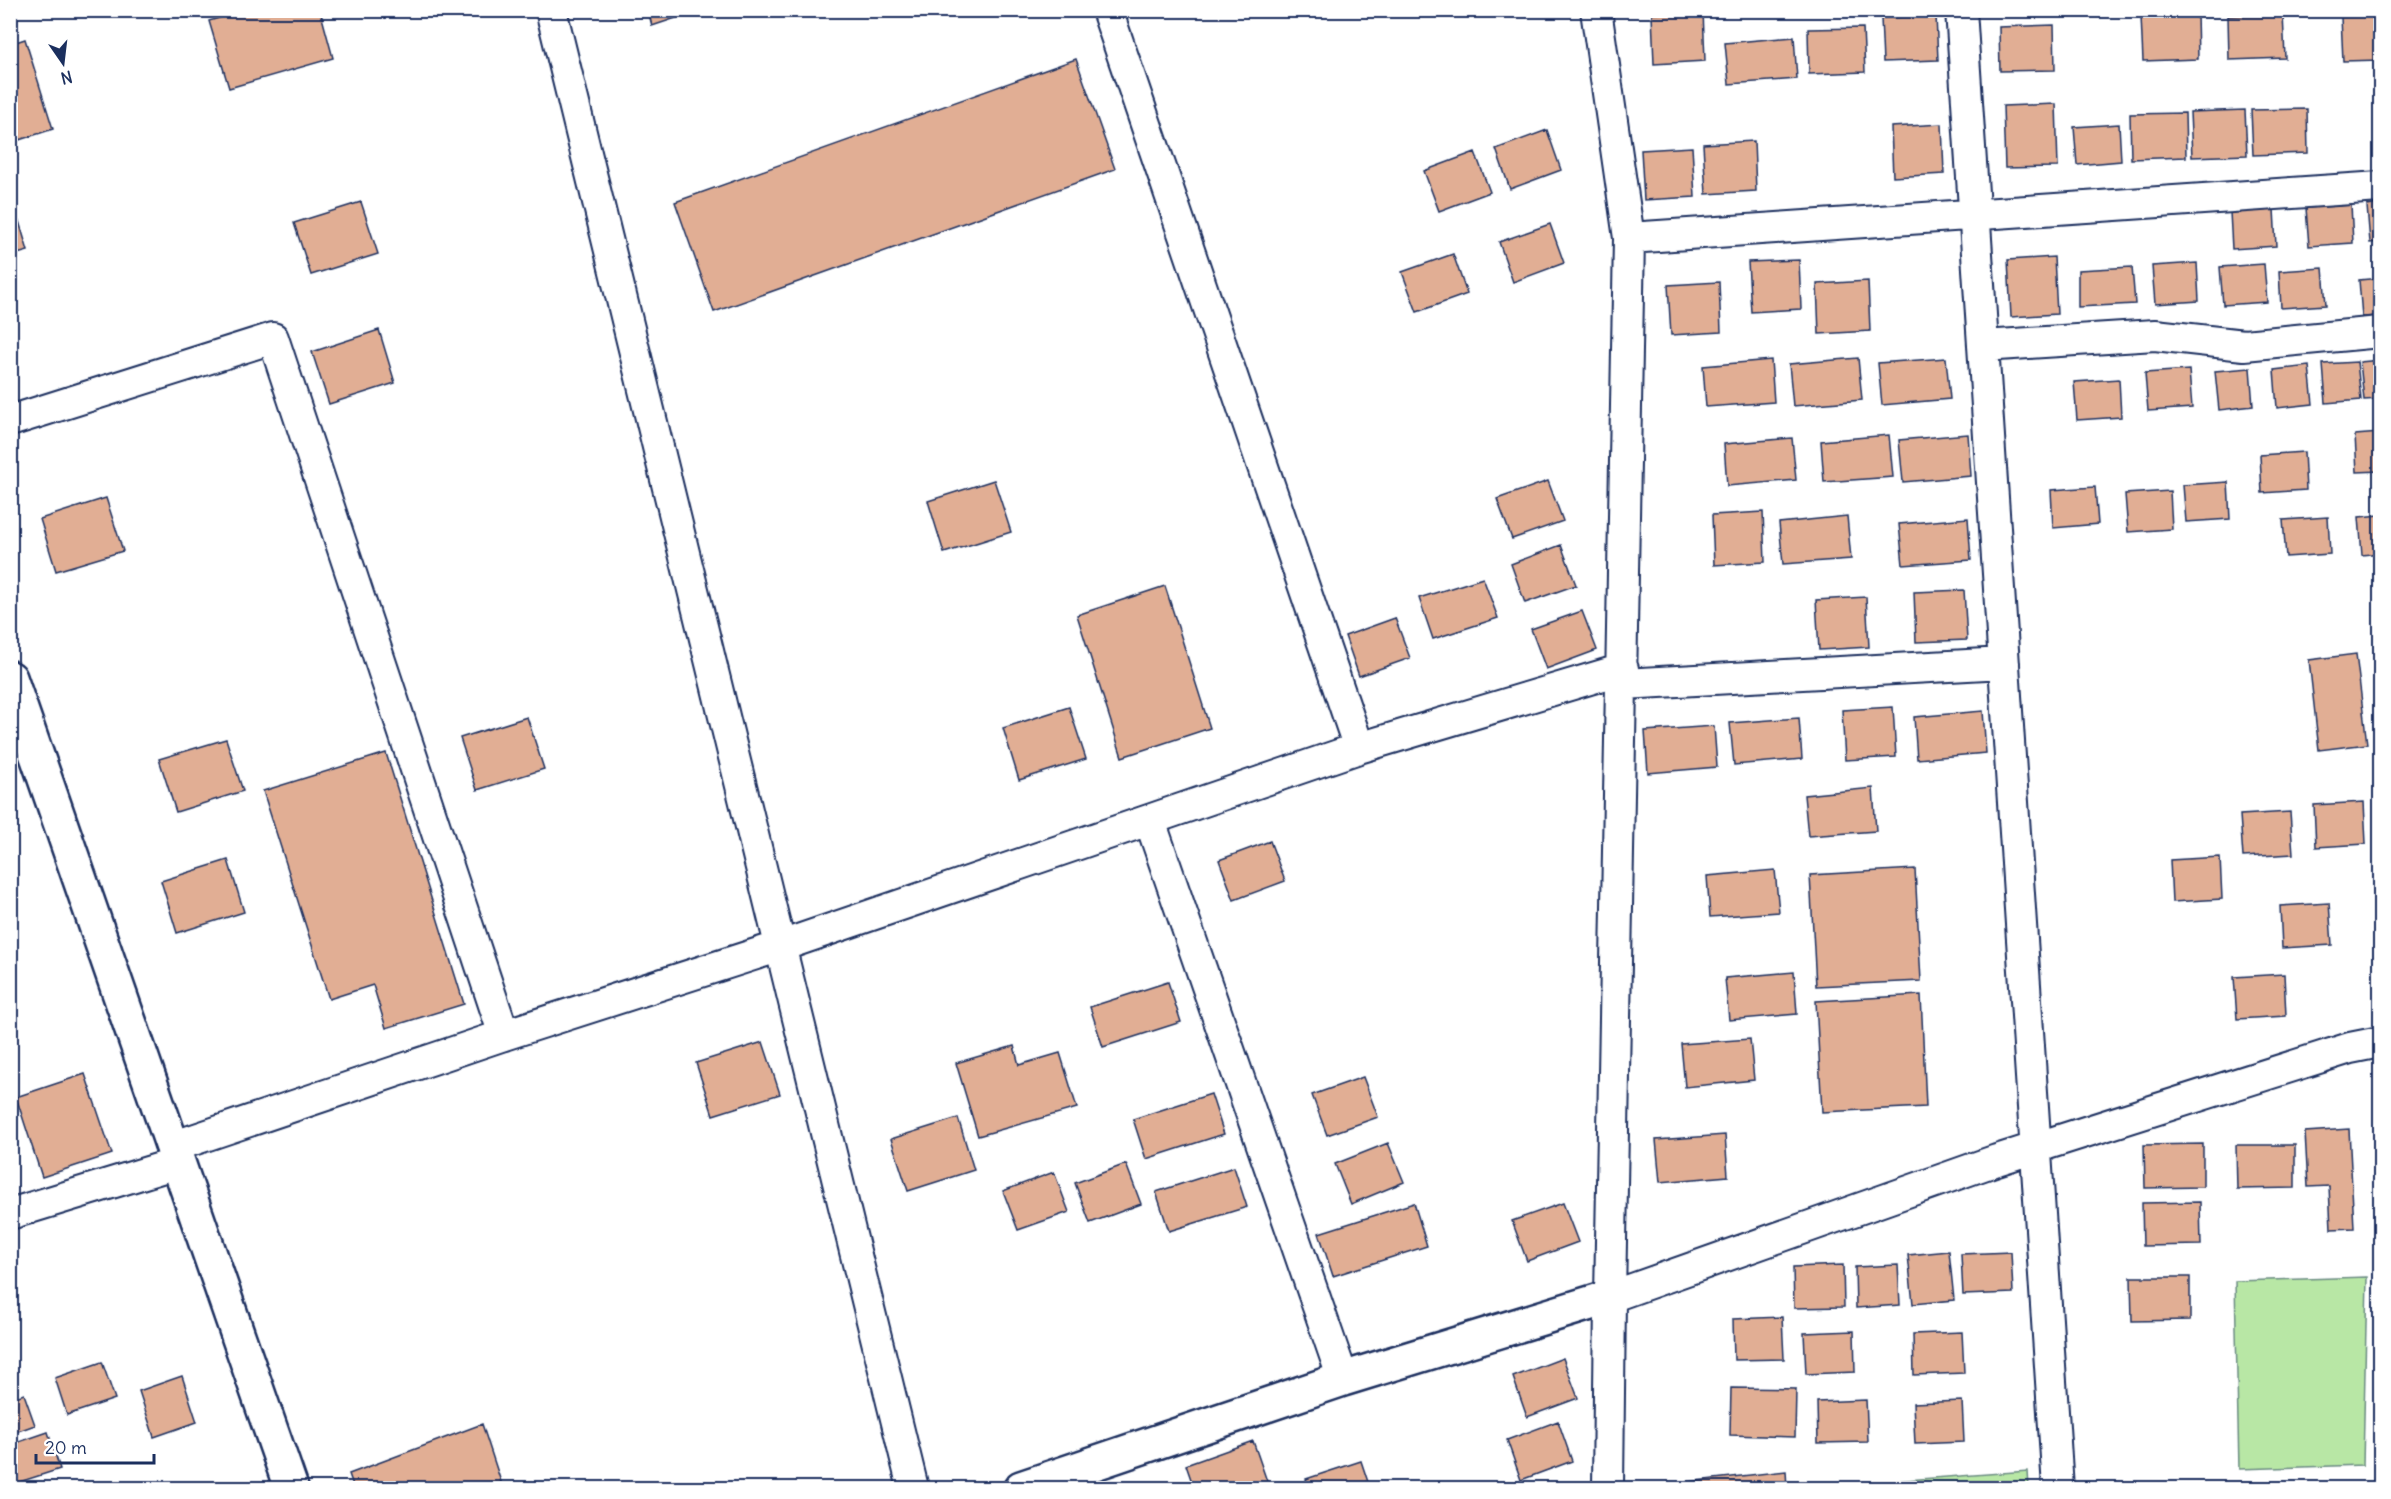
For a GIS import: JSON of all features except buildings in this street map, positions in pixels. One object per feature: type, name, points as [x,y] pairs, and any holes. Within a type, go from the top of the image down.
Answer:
[{"type":"street","points":[[551,10],[913,1488]]},
{"type":"street","points":[[1107,10],[1359,748]]},
{"type":"street","points":[[1596,10],[1629,238],[1608,1488]]},
{"type":"street","points":[[1961,10],[2058,1488]]},
{"type":"street","points":[[1629,238],[2380,187]]},
{"type":"street","points":[[1983,346],[2155,335],[2244,345],[2380,332]]},
{"type":"street","points":[[10,421],[273,338],[504,1035]]},
{"type":"street","points":[[10,1214],[504,1035],[781,946],[1359,748],[1623,676],[2004,663]]},
{"type":"street","points":[[10,678],[291,1488]]},
{"type":"street","points":[[1150,821],[1343,1379]]},
{"type":"street","points":[[1021,1488],[1343,1379],[1610,1297],[2036,1148],[2350,1048],[2380,1042]]},
{"type":"green space","points":[[2367,1277],[2363,1465],[2239,1469],[2235,1281]]},
{"type":"green space","points":[[2028,1471],[2029,1488],[1826,1488],[1825,1486]]}]
